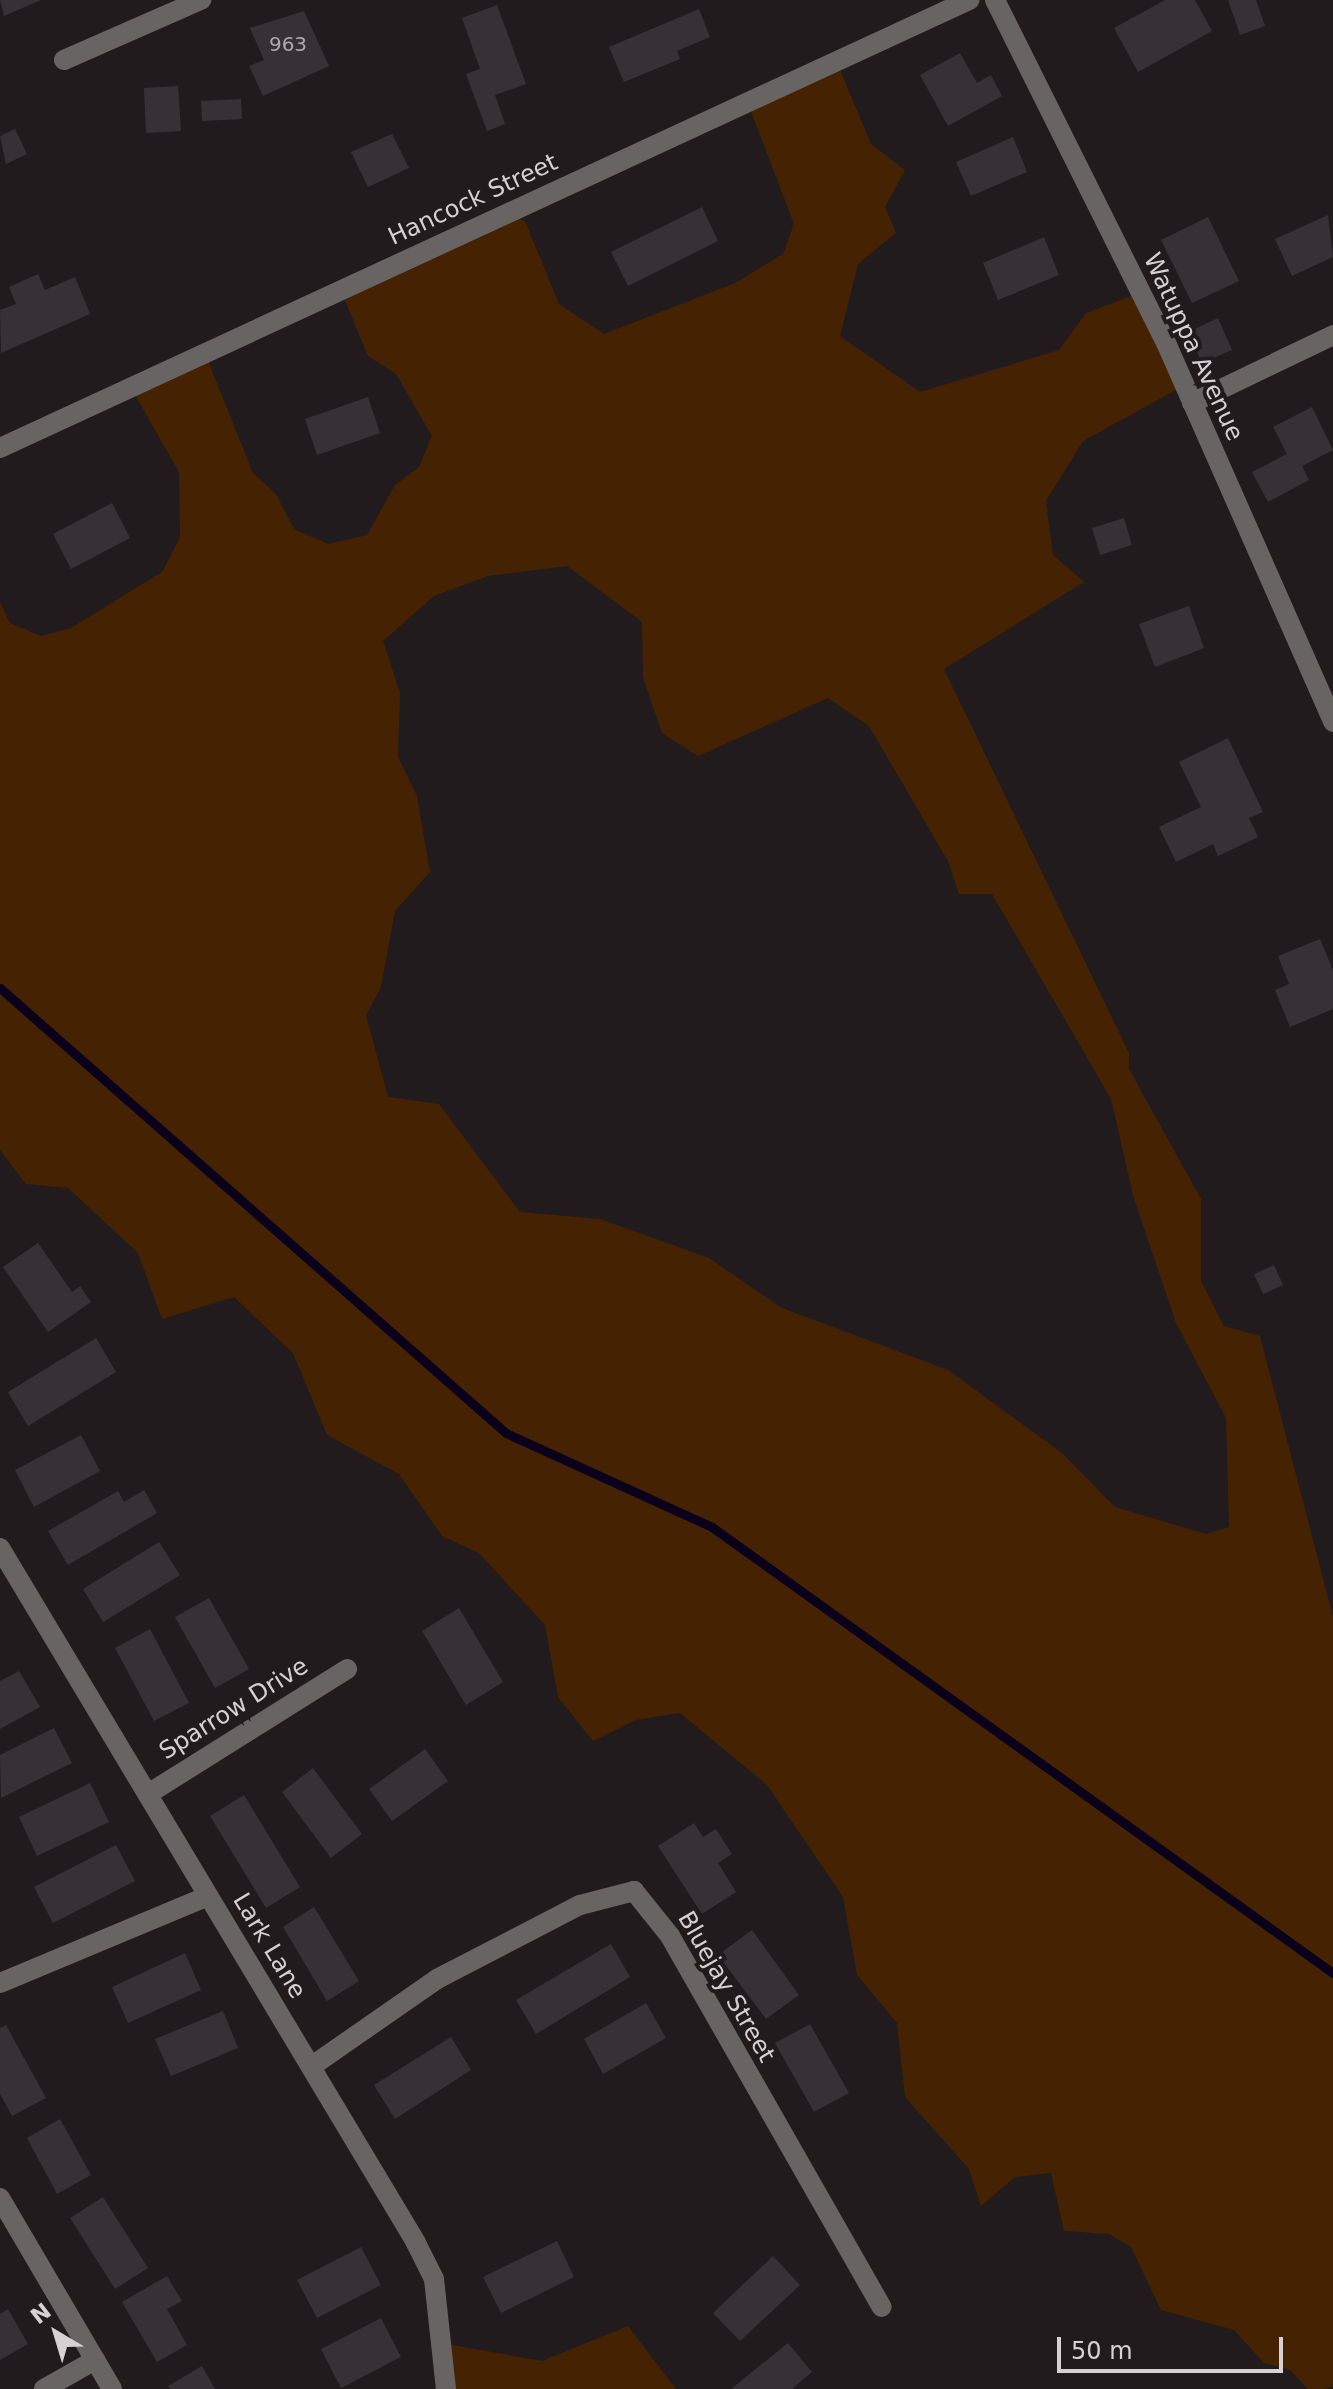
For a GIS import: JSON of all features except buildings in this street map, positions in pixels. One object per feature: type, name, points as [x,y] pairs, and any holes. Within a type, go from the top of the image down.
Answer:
[{"type":"street","points":[[64,60],[201,0]]},
{"type":"street","name":"Hancock Street","points":[[0,448],[969,0]]},
{"type":"street","name":"Watuppa Avenue","points":[[995,0],[1192,403],[1333,722]]},
{"type":"street","points":[[1192,403],[1333,335]]},
{"type":"street","name":"Lark Lane","points":[[0,1548],[312,2066],[434,2279],[446,2389]]},
{"type":"street","name":"Sparrow Drive","points":[[148,1794],[347,1669]]},
{"type":"street","name":"Bluejay Street","points":[[312,2066],[437,1979],[580,1905],[634,1891],[670,1936],[882,2307]]},
{"type":"street","points":[[0,1983],[208,1896]]},
{"type":"street","points":[[0,2198],[112,2389]]},
{"type":"street","points":[[44,2389],[95,2360]]},
{"type":"shaded area","points":[[840,70],[871,144],[905,170],[885,207],[896,233],[858,264],[840,336],[920,392],[1059,350],[1086,313],[1142,292],[1185,385],[1083,441],[1046,501],[1053,555],[1084,582],[944,669],[1129,1053],[1129,1069],[1201,1199],[1201,1281],[1224,1326],[1260,1336],[1333,1617],[1333,2386],[1324,2389],[1308,2389],[1290,2370],[1264,2363],[1234,2330],[1161,2310],[1131,2247],[1109,2234],[1064,2231],[1051,2173],[1015,2177],[981,2206],[969,2169],[905,2097],[897,2023],[857,1975],[843,1897],[767,1785],[680,1713],[635,1720],[593,1741],[558,1697],[545,1625],[479,1553],[442,1536],[399,1474],[327,1435],[293,1353],[234,1297],[162,1319],[138,1253],[68,1188],[26,1184],[0,1150],[0,602],[10,623],[41,636],[71,628],[162,572],[180,538],[179,472],[134,393],[208,361],[253,473],[276,494],[294,529],[328,544],[367,535],[395,485],[419,467],[432,436],[396,374],[368,356],[344,298],[516,217],[525,221],[559,304],[604,334],[735,283],[783,254],[794,224],[750,109]],"holes":[[[567,566],[642,622],[643,677],[662,733],[698,756],[828,698],[869,726],[948,861],[959,894],[992,894],[1111,1099],[1133,1195],[1176,1323],[1226,1418],[1229,1527],[1206,1534],[1115,1507],[1062,1453],[948,1370],[782,1308],[709,1258],[600,1219],[520,1212],[439,1104],[388,1097],[366,1015],[381,987],[395,911],[430,872],[417,796],[398,757],[400,693],[383,641],[434,596],[488,576]]]},
{"type":"shaded area","points":[[628,2326],[676,2389],[449,2389],[447,2344],[542,2361]]},
{"type":"waterway","points":[[0,988],[506,1433],[712,1527],[1333,1973]]}]
